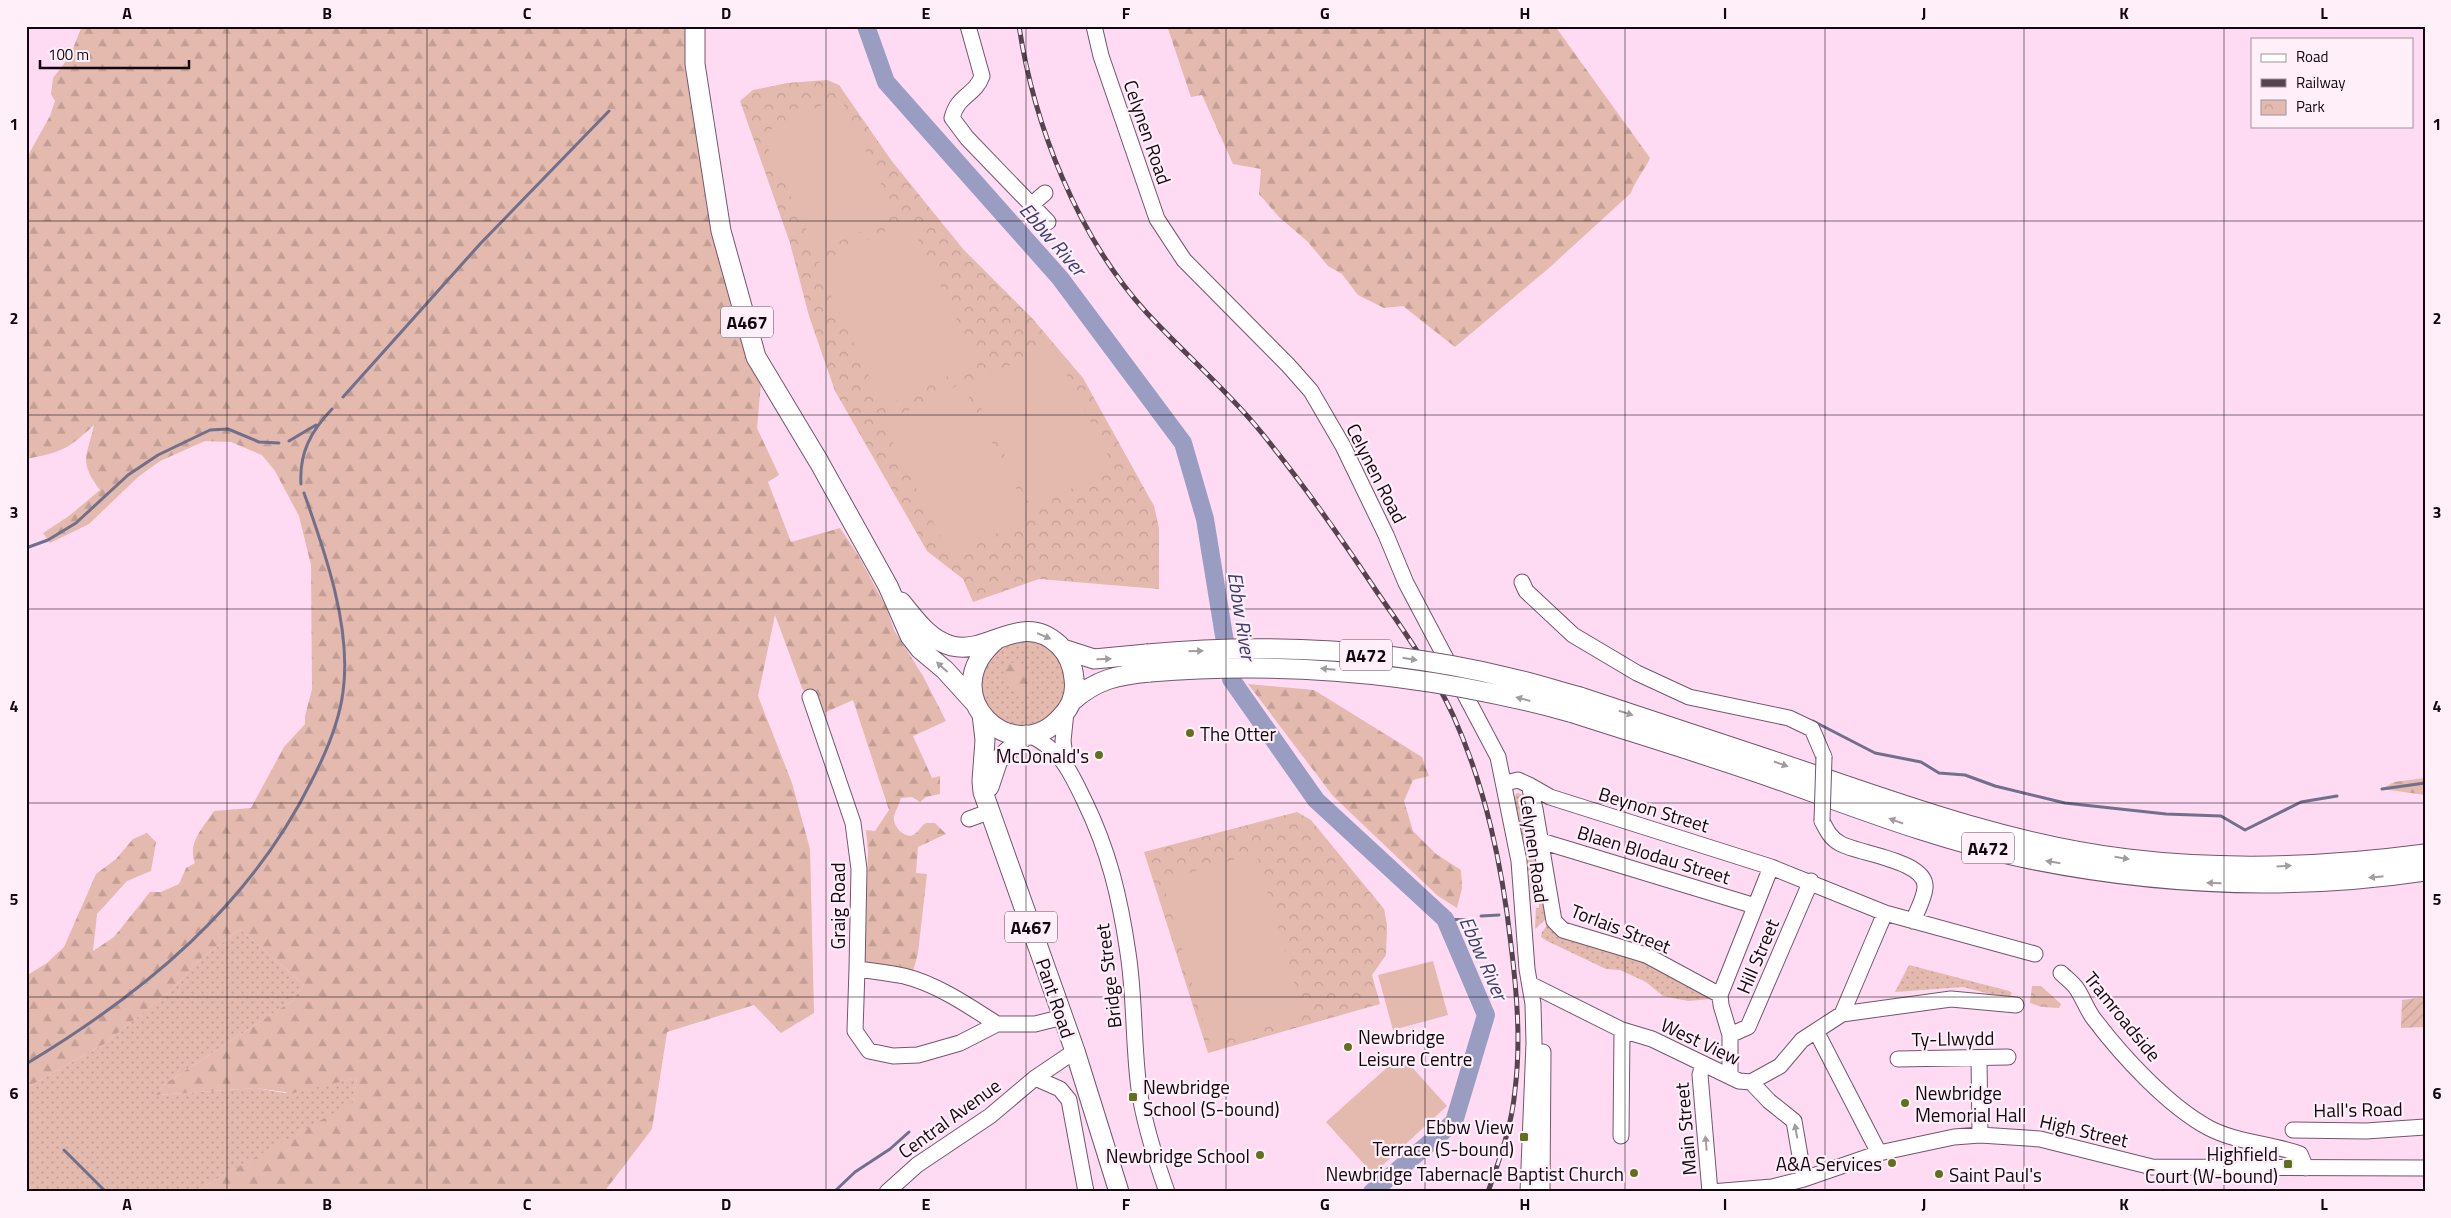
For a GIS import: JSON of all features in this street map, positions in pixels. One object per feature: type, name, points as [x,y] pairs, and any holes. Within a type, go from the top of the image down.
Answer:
[{"type":"main road","name":"A467","points":[[695,26],[695,64],[722,232],[756,357],[819,462],[888,586],[913,640],[951,676],[978,708]]},
{"type":"main road","name":"A467","points":[[888,586],[925,631],[944,643],[966,647],[997,639]]},
{"type":"main road","name":"A472","points":[[978,708],[972,684],[976,665],[983,651],[997,639],[1013,632],[1030,632],[1048,638],[1063,649],[1094,659],[1149,663],[1264,649],[1315,650],[1400,658],[1510,678],[1766,776],[1902,824],[1960,842],[2025,858],[2187,882],[2312,882],[2425,871]]},
{"type":"main road","points":[[1063,649],[1069,660],[1074,677],[1069,707]]},
{"type":"main road","name":"A472","points":[[1028,735],[1048,729],[1069,707],[1098,682],[1149,663]]},
{"type":"main road","name":"A472","points":[[1575,704],[1921,812],[1996,833],[2057,847],[2127,859],[2189,865],[2272,866],[2367,862],[2425,854]]},
{"type":"main road","points":[[978,708],[1000,729],[1028,735]]},
{"type":"main road","name":"Pant Road","points":[[978,708],[985,749],[982,787],[1075,1051]]},
{"type":"main road","name":"Pant Road","points":[[990,807],[991,776],[998,760],[1028,735]]},
{"type":"main road","name":"A467","points":[[1075,1051],[1119,1192]]},
{"type":"street","points":[[968,26],[982,76],[979,84],[955,106],[952,118],[967,138],[1048,222]]},
{"type":"street","name":"Celynen Road","points":[[1094,26],[1101,56],[1158,219],[1184,260],[1288,365],[1311,391],[1343,446],[1386,535],[1406,583],[1498,757],[1505,783],[1519,861],[1536,987]]},
{"type":"street","points":[[1032,206],[1045,193]]},
{"type":"street","points":[[1522,582],[1526,591],[1573,635],[1637,673],[1689,697],[1789,718],[1812,729],[1824,756],[1822,821],[1829,835],[1841,844],[1917,870],[1924,881],[1925,888],[1913,921]]},
{"type":"street","name":"Graig Road","points":[[810,697],[853,823],[859,869],[857,969],[904,976],[920,981],[961,1002],[997,1024]]},
{"type":"street","name":"Bridge Street","points":[[1069,707],[1063,741],[1066,763],[1098,829],[1112,867],[1128,953],[1140,1092],[1150,1140],[1167,1192]]},
{"type":"street","name":"Bridge Street","points":[[1028,735],[1049,746],[1066,763]]},
{"type":"street","points":[[1505,783],[1518,780],[1529,785]]},
{"type":"street","name":"Torlais Street","points":[[1529,785],[1541,841],[1554,921],[1563,930],[1646,955],[1720,994]]},
{"type":"street","name":"Beynon Street","points":[[1529,785],[1550,797],[1811,881],[1885,913]]},
{"type":"street","points":[[969,819],[990,807]]},
{"type":"street","name":"Blaen Blodau Street","points":[[1541,841],[1755,906]]},
{"type":"street","points":[[1730,1076],[1730,1035],[1721,1005],[1720,994],[1770,867]]},
{"type":"street","name":"Hill Street","points":[[1730,1035],[1748,1027],[1811,881]]},
{"type":"street","points":[[1842,1014],[1885,913],[2035,954]]},
{"type":"street","points":[[857,969],[855,1031],[869,1051],[893,1056],[918,1055],[960,1043],[997,1024],[1034,1024],[1063,1018]]},
{"type":"street","name":"Tramroadside","points":[[2061,973],[2076,988],[2093,1017],[2132,1066],[2180,1109],[2209,1128],[2241,1140],[2286,1149],[2300,1154],[2306,1168]]},
{"type":"street","points":[[1528,1192],[1536,987]]},
{"type":"street","points":[[1536,987],[1542,1192]]},
{"type":"street","name":"West View","points":[[1536,987],[1622,1030],[1652,1039],[1730,1076],[1751,1082],[1769,1101],[1794,1121],[1804,1179]]},
{"type":"street","points":[[1751,1082],[1780,1066],[1802,1040],[1842,1014],[1951,999],[2016,1005]]},
{"type":"street","points":[[1621,1136],[1622,1030]]},
{"type":"street","points":[[1816,1031],[1879,1153]]},
{"type":"street","name":"Central Avenue","points":[[888,1192],[917,1164],[990,1116],[1035,1078],[1075,1051]]},
{"type":"street","name":"Ty-Llwydd","points":[[1898,1059],[2008,1057]]},
{"type":"street","points":[[1979,1058],[1980,1135]]},
{"type":"street","name":"Main Street","points":[[1703,1064],[1700,1075],[1711,1192]]},
{"type":"street","points":[[1035,1078],[1060,1089],[1069,1100],[1086,1192]]},
{"type":"street","name":"Hall's Road","points":[[2292,1130],[2366,1131],[2425,1127]]},
{"type":"street","name":"High Street","points":[[1711,1192],[1772,1187],[1804,1179],[1879,1153],[1954,1136],[1980,1135],[2040,1139],[2152,1167],[2425,1168]]},
{"type":"green space","points":[[82,26],[685,26],[687,70],[761,383],[757,428],[779,475],[768,482],[791,542],[840,528],[858,555],[886,607],[894,630],[923,676],[946,721],[913,736],[932,778],[940,776],[940,794],[926,797],[920,802],[912,797],[901,798],[894,821],[897,828],[908,836],[915,834],[926,823],[935,823],[946,834],[918,847],[916,873],[927,874],[918,953],[913,972],[865,963],[868,851],[866,830],[875,831],[889,810],[853,700],[822,714],[802,688],[775,615],[758,696],[792,783],[810,849],[814,1013],[781,1033],[754,1005],[667,1032],[652,1129],[604,1192],[194,1192],[353,1102],[357,1078],[293,1093],[255,1088],[156,1095],[166,1083],[292,1001],[304,985],[240,929],[202,958],[171,990],[104,1044],[26,1088],[26,976],[47,963],[64,947],[96,874],[116,859],[133,839],[147,833],[156,842],[151,871],[127,881],[97,914],[93,951],[114,937],[150,892],[161,892],[179,884],[186,868],[195,863],[193,848],[195,842],[201,829],[214,811],[251,808],[284,747],[305,724],[305,716],[312,689],[311,565],[299,516],[275,471],[262,455],[231,442],[205,441],[160,461],[138,477],[89,524],[50,543],[43,533],[69,516],[100,490],[89,472],[86,459],[94,425],[63,449],[26,459],[26,159],[50,116],[55,101],[51,94],[53,78],[70,56]]},
{"type":"green space","points":[[1167,26],[1555,26],[1650,158],[1631,193],[1549,268],[1455,347],[1403,306],[1384,308],[1358,295],[1342,274],[1328,266],[1308,242],[1279,217],[1259,194],[1261,169],[1233,164],[1202,95],[1191,97]]},
{"type":"green space","points":[[827,80],[839,85],[891,160],[963,249],[1032,318],[1083,378],[1154,506],[1159,528],[1159,589],[1039,579],[973,602],[963,579],[927,551],[835,391],[809,316],[790,243],[740,101],[753,90],[787,83]]},
{"type":"green space","points":[[840,97],[896,215],[817,252],[761,134]]},
{"type":"green space","points":[[909,220],[977,362],[884,407],[816,264]]},
{"type":"green space","points":[[1051,344],[1114,467],[1032,509],[970,386]]},
{"type":"green space","points":[[962,383],[1030,516],[951,557],[883,423]]},
{"type":"green space","points":[[1023,641],[1039,644],[1053,653],[1062,667],[1065,683],[1062,699],[1053,713],[1039,722],[1023,725],[1007,722],[993,713],[984,699],[981,683],[984,667],[993,653],[1007,644]]},
{"type":"green space","points":[[1009,659],[1012,663],[1018,661],[1022,664],[1024,671],[1033,676],[1032,692],[1025,697],[1015,694],[1003,670],[1005,661]]},
{"type":"green space","points":[[1248,684],[1314,690],[1422,757],[1429,776],[1413,780],[1404,801],[1413,831],[1436,854],[1461,870],[1462,888],[1457,908],[1438,896],[1333,796]]},
{"type":"green space","points":[[2425,778],[2425,795],[2382,789],[2394,782]]},
{"type":"green space","points":[[1517,793],[1525,795],[1531,812],[1523,842],[1514,797]]},
{"type":"green space","points":[[1297,812],[1311,820],[1384,909],[1387,925],[1386,955],[1372,975],[1380,1004],[1208,1053],[1144,852]]},
{"type":"green space","points":[[1534,824],[1548,917],[1535,929],[1536,908],[1539,908],[1539,894],[1532,895],[1526,860]]},
{"type":"green space","points":[[1256,853],[1304,1016],[1210,1044],[1162,881]]},
{"type":"green space","points":[[1549,923],[1644,958],[1711,999],[1688,1001],[1663,996],[1646,982],[1620,970],[1606,969],[1547,941],[1541,937],[1542,932]]},
{"type":"green space","points":[[240,929],[304,985],[292,1001],[166,1083],[156,1095],[255,1088],[284,1093],[357,1078],[353,1103],[194,1192],[26,1192],[26,1088],[104,1044],[171,990],[202,958]]},
{"type":"green space","points":[[1433,961],[1448,1015],[1393,1030],[1378,975]]},
{"type":"green space","points":[[1909,965],[2012,993],[2009,999],[1963,987],[1895,992]]},
{"type":"green space","points":[[2032,986],[2041,986],[2061,1004],[2059,1008],[2042,1007],[2030,1003]]},
{"type":"green space","points":[[2425,997],[2425,1027],[2401,1028],[2402,1000]]},
{"type":"green space","points":[[1401,1055],[1447,1106],[1373,1174],[1326,1122]]},
{"type":"waterway","name":"Ebbw River","points":[[866,26],[886,82],[1060,278],[1183,443],[1205,519],[1231,679],[1316,800],[1445,919],[1486,1015],[1454,1122],[1372,1192]]},
{"type":"waterway","points":[[343,397],[480,244],[609,111]]},
{"type":"waterway","points":[[301,484],[304,452],[312,434],[332,409]]},
{"type":"waterway","points":[[289,441],[316,425]]},
{"type":"waterway","points":[[26,548],[48,540],[76,523],[128,475],[158,455],[210,430],[228,429],[259,442],[279,443]]},
{"type":"waterway","points":[[26,1064],[70,1037],[112,1007],[190,943],[225,907],[258,868],[287,825],[317,770],[331,738],[341,704],[345,667],[344,642],[335,591],[304,493]]},
{"type":"waterway","points":[[1813,721],[1875,753],[1921,762],[1939,773],[1965,775],[1995,786],[2065,803],[2166,814],[2221,816],[2245,830],[2301,802],[2337,796]]},
{"type":"waterway","points":[[2382,789],[2425,783]]},
{"type":"waterway","points":[[1481,916],[1499,915]]},
{"type":"waterway","points":[[1445,919],[1469,920]]},
{"type":"waterway","points":[[834,1192],[855,1172],[890,1149],[909,1132]]},
{"type":"waterway","points":[[64,1150],[106,1192]]},
{"type":"railway","points":[[1019,26],[1026,64],[1048,141],[1080,215],[1100,250],[1146,312],[1243,411],[1304,487],[1418,652],[1445,699],[1465,743],[1491,828],[1503,886],[1518,1018],[1517,1072],[1511,1116],[1488,1192]]},
{"type":"place","name":"The Otter","points":[[1190,733]]},
{"type":"place","name":"McDonald's","points":[[1099,755]]},
{"type":"place","name":"Newbridge Leisure Centre","points":[[1348,1047]]},
{"type":"place","name":"Newbridge School (S-bound)","points":[[1133,1097]]},
{"type":"place","name":"Newbridge Memorial Hall","points":[[1905,1103]]},
{"type":"place","name":"Ebbw View Terrace (S-bound)","points":[[1524,1137]]},
{"type":"place","name":"Newbridge School","points":[[1260,1155]]},
{"type":"place","name":"A&A Services","points":[[1892,1163]]},
{"type":"place","name":"Highfield Court (W-bound)","points":[[2288,1164]]},
{"type":"place","name":"Newbridge Tabernacle Baptist Church","points":[[1634,1173]]},
{"type":"place","name":"Saint Paul's","points":[[1939,1174]]}]
